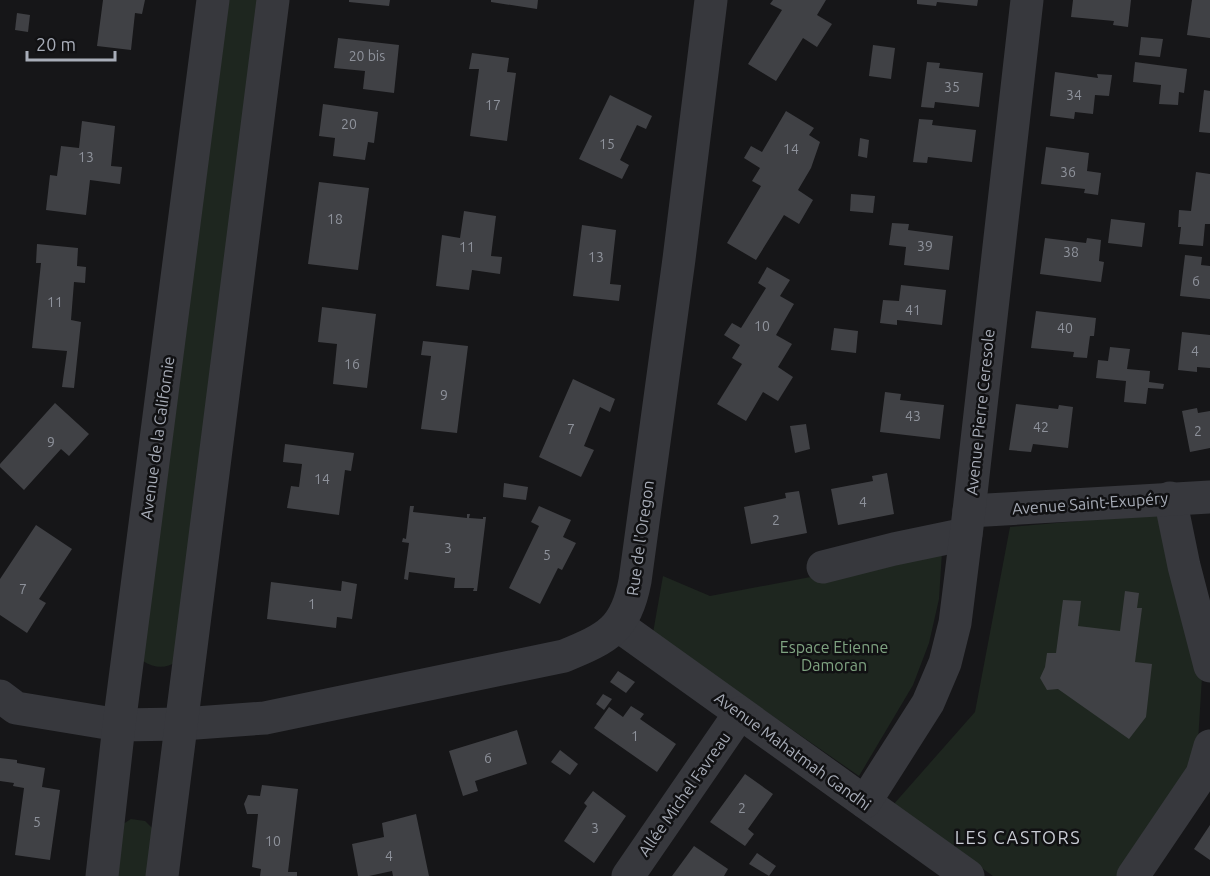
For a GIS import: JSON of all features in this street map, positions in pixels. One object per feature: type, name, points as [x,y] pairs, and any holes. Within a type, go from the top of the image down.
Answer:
[{"type":"street","name":"Avenue de la Californie","points":[[102,876],[119,725],[213,0]]},
{"type":"street","points":[[162,876],[273,0]]},
{"type":"street","name":"Rue de l'Oregon","points":[[619,626],[631,603],[636,574],[711,0]]},
{"type":"street","name":"Avenue Pierre Ceresole","points":[[866,802],[928,703],[945,663],[955,623],[1027,0]]},
{"type":"street","name":"Avenue Saint-Exupéry","points":[[823,567],[894,549],[968,522],[1170,498],[1210,497]]},
{"type":"street","points":[[1170,498],[1184,566],[1210,666]]},
{"type":"street","points":[[0,696],[16,708],[119,725],[182,724],[265,718],[564,656],[590,645],[619,626]]},
{"type":"street","name":"Avenue Mahatmah Gandhi","points":[[619,626],[968,876]]},
{"type":"street","name":"Allée Michel Favreau","points":[[628,876],[740,713]]},
{"type":"street","points":[[1132,876],[1202,774],[1210,746]]},
{"type":"green space","points":[[224,0],[262,0],[176,662],[160,667],[143,661]]},
{"type":"green space","points":[[1170,513],[1202,677],[1196,774],[1128,876],[993,876],[893,805],[975,712],[1010,527]]},
{"type":"green space","name":"Espace Etienne Damoran","points":[[942,552],[939,599],[929,643],[913,685],[859,776],[653,633],[663,576],[710,596]]},
{"type":"green space","points":[[131,819],[145,821],[153,829],[151,876],[111,876],[120,826]]},
{"type":"building","points":[[103,0],[145,0],[142,14],[135,13],[131,50],[97,46]]},
{"type":"building","points":[[349,0],[390,0],[389,6],[349,2]]},
{"type":"building","points":[[491,0],[538,0],[537,9],[491,2]]},
{"type":"building","points":[[773,0],[826,0],[817,15],[832,24],[817,47],[803,38],[776,81],[748,64],[782,10],[770,4]]},
{"type":"building","points":[[917,0],[978,0],[977,6],[937,2],[936,6],[917,4]]},
{"type":"building","points":[[1073,0],[1131,0],[1128,27],[1113,25],[1114,21],[1071,17]]},
{"type":"building","points":[[1192,0],[1210,0],[1210,38],[1187,35]]},
{"type":"building","points":[[17,13],[30,15],[28,32],[15,30]]},
{"type":"building","points":[[1141,37],[1163,39],[1160,57],[1139,55]]},
{"type":"building","points":[[338,38],[399,45],[394,93],[363,89],[365,71],[334,68]]},
{"type":"building","points":[[873,45],[895,48],[891,79],[869,76]]},
{"type":"building","points":[[472,53],[509,58],[507,72],[516,73],[507,141],[470,136],[479,69],[469,69]]},
{"type":"building","points":[[927,62],[940,63],[939,68],[983,73],[979,107],[935,102],[934,108],[921,107]]},
{"type":"building","points":[[1135,62],[1187,69],[1184,93],[1179,92],[1178,105],[1159,104],[1161,85],[1133,82]]},
{"type":"building","points":[[1055,72],[1098,78],[1097,74],[1112,75],[1109,96],[1095,95],[1093,114],[1075,112],[1074,119],[1050,116]]},
{"type":"building","points":[[1204,90],[1210,91],[1210,133],[1199,132]]},
{"type":"building","points":[[610,95],[652,116],[646,129],[637,125],[620,160],[629,165],[622,179],[579,159]]},
{"type":"building","points":[[323,104],[378,112],[374,143],[368,142],[365,160],[333,156],[335,138],[319,136]]},
{"type":"building","points":[[786,111],[814,128],[809,135],[820,142],[811,168],[798,190],[813,200],[799,224],[784,215],[756,260],[727,243],[761,186],[752,181],[760,168],[744,158],[751,146],[762,152]]},
{"type":"building","points":[[919,119],[933,120],[932,125],[976,130],[972,162],[928,157],[927,163],[913,162]]},
{"type":"building","points":[[82,121],[115,126],[111,166],[122,167],[120,184],[90,180],[86,215],[46,210],[50,175],[57,176],[61,146],[79,148]]},
{"type":"building","points":[[860,138],[869,140],[867,158],[858,156]]},
{"type":"building","points":[[1046,147],[1089,153],[1087,171],[1101,173],[1098,195],[1084,193],[1085,189],[1041,184]]},
{"type":"building","points":[[1196,172],[1210,174],[1210,224],[1205,224],[1203,246],[1179,244],[1181,227],[1178,227],[1179,210],[1191,211]]},
{"type":"building","points":[[319,182],[369,188],[358,270],[308,264]]},
{"type":"building","points":[[851,194],[875,196],[873,213],[850,211]]},
{"type":"building","points":[[464,211],[496,216],[491,256],[502,257],[500,274],[472,270],[469,290],[436,286],[442,235],[460,238]]},
{"type":"building","points":[[1111,219],[1145,223],[1142,247],[1108,243]]},
{"type":"building","points":[[892,223],[909,224],[908,230],[953,236],[949,270],[904,265],[906,247],[889,245]]},
{"type":"building","points":[[582,225],[616,230],[610,284],[621,285],[619,301],[573,296]]},
{"type":"building","points":[[1045,238],[1086,243],[1087,238],[1101,240],[1099,261],[1104,262],[1101,282],[1040,274]]},
{"type":"building","points":[[37,244],[78,248],[77,266],[86,267],[85,283],[74,282],[71,320],[81,322],[74,388],[62,387],[67,351],[32,348],[41,263],[36,263]]},
{"type":"building","points":[[1185,255],[1202,257],[1201,265],[1210,266],[1210,299],[1180,296]]},
{"type":"building","points":[[767,267],[790,280],[780,296],[794,304],[776,335],[792,344],[778,367],[793,377],[778,401],[763,392],[746,421],[717,404],[742,364],[732,358],[740,345],[724,335],[732,323],[741,328],[766,288],[758,283]]},
{"type":"building","points":[[901,285],[946,290],[942,325],[897,320],[897,325],[880,323],[883,300],[899,301]]},
{"type":"building","points":[[322,307],[376,314],[367,388],[333,384],[337,344],[318,342]]},
{"type":"building","points":[[1036,311],[1096,318],[1094,336],[1090,336],[1087,358],[1073,357],[1074,352],[1031,348]]},
{"type":"building","points":[[834,328],[858,331],[856,353],[831,350]]},
{"type":"building","points":[[1182,332],[1210,335],[1210,368],[1197,367],[1197,372],[1178,370]]},
{"type":"building","points":[[423,341],[468,346],[457,433],[421,429],[431,356],[421,355]]},
{"type":"building","points":[[1110,347],[1130,349],[1127,369],[1150,371],[1149,382],[1164,384],[1163,389],[1148,388],[1146,404],[1124,402],[1126,381],[1096,378],[1098,360],[1108,361]]},
{"type":"building","points":[[573,379],[615,399],[610,412],[600,407],[584,446],[594,450],[581,477],[539,457]]},
{"type":"building","points":[[885,392],[901,394],[900,400],[944,405],[940,439],[880,432]]},
{"type":"building","points":[[55,403],[89,434],[69,456],[61,449],[24,490],[0,467],[0,464]]},
{"type":"building","points":[[1016,404],[1058,409],[1059,405],[1073,407],[1068,448],[1033,444],[1031,452],[1009,450]]},
{"type":"building","points":[[1197,408],[1198,413],[1210,411],[1210,448],[1190,452],[1182,411]]},
{"type":"building","points":[[806,424],[810,449],[795,453],[790,426]]},
{"type":"building","points":[[285,444],[354,453],[351,471],[345,470],[339,515],[287,508],[291,486],[299,487],[302,464],[283,462]]},
{"type":"building","points":[[887,473],[894,514],[838,525],[831,489],[873,481],[872,476]]},
{"type":"building","points":[[504,483],[528,487],[526,500],[503,497]]},
{"type":"building","points":[[799,491],[807,533],[751,544],[744,507],[786,498],[785,493]]},
{"type":"building","points":[[410,506],[414,506],[413,512],[467,518],[467,514],[470,514],[469,518],[483,519],[486,517],[477,591],[473,591],[474,588],[454,588],[455,578],[409,572],[408,580],[404,579],[409,543],[402,542],[403,538],[406,539]]},
{"type":"building","points":[[539,506],[571,520],[563,537],[576,543],[562,570],[558,568],[540,604],[509,588],[539,526],[531,522]]},
{"type":"building","points":[[36,525],[72,549],[39,599],[46,603],[27,633],[0,615],[0,579]]},
{"type":"building","points":[[342,581],[357,584],[352,619],[337,617],[336,628],[267,619],[271,582],[341,591]]},
{"type":"building","points":[[1125,591],[1139,593],[1137,608],[1142,608],[1135,662],[1152,664],[1146,717],[1129,739],[1058,689],[1047,690],[1040,678],[1045,667],[1047,653],[1056,653],[1063,600],[1081,601],[1078,626],[1120,631]]},
{"type":"building","points":[[618,671],[635,682],[626,693],[610,682]]},
{"type":"building","points":[[603,694],[612,699],[604,710],[596,704]]},
{"type":"building","points":[[631,706],[644,714],[640,719],[676,744],[657,772],[594,728],[609,707],[623,717]]},
{"type":"building","points":[[517,730],[527,764],[475,781],[478,791],[463,796],[449,751]]},
{"type":"building","points":[[560,750],[578,764],[570,775],[551,762]]},
{"type":"building","points":[[0,758],[45,768],[42,787],[60,790],[50,860],[15,855],[24,788],[13,786],[14,783],[0,781]]},
{"type":"building","points":[[745,774],[773,794],[748,829],[754,834],[745,846],[710,822]]},
{"type":"building","points":[[262,785],[298,789],[288,872],[297,872],[297,876],[260,876],[261,869],[252,867],[258,814],[247,814],[244,804],[248,795],[260,796]]},
{"type":"building","points":[[593,791],[626,816],[594,863],[564,841],[587,806],[584,803]]},
{"type":"building","points":[[416,814],[429,876],[393,876],[392,871],[358,876],[352,844],[384,837],[382,823]]},
{"type":"building","points":[[1210,825],[1210,860],[1194,849]]},
{"type":"building","points":[[694,846],[728,869],[724,876],[672,876]]},
{"type":"building","points":[[757,853],[776,866],[769,876],[749,864]]},
{"type":"district","name":"LES CASTORS","points":[[1018,838]]}]
